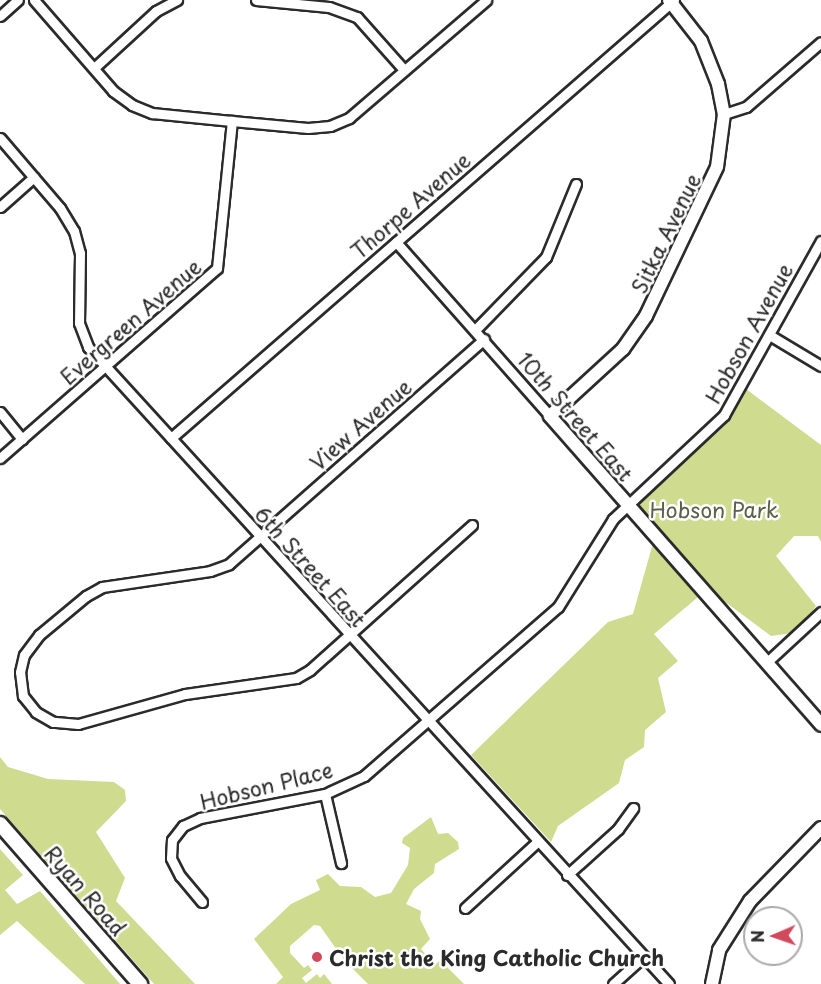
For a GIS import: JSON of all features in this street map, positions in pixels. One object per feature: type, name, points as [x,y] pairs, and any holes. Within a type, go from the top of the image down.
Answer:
[{"type":"main road","name":"Ryan Road","points":[[0,824],[140,984]]},
{"type":"street","points":[[0,16],[18,0]]},
{"type":"street","points":[[34,0],[113,91],[152,113],[308,128],[330,126],[349,118],[486,0]]},
{"type":"street","points":[[93,68],[156,11],[177,0]]},
{"type":"street","points":[[256,0],[329,7],[357,17],[404,70]]},
{"type":"street","name":"Sitka Avenue","points":[[550,416],[623,349],[646,316],[708,192],[717,167],[724,114],[718,84],[701,41],[671,1]]},
{"type":"street","name":"Thorpe Avenue","points":[[171,438],[671,1]]},
{"type":"street","points":[[724,114],[746,107],[821,42]]},
{"type":"street","name":"Evergreen Avenue","points":[[0,458],[217,268],[232,121]]},
{"type":"street","name":"6th Street East","points":[[0,138],[34,177],[74,231],[80,253],[79,323],[88,348],[567,876],[669,984]]},
{"type":"street","points":[[0,207],[34,177]]},
{"type":"street","points":[[475,330],[546,257],[576,184]]},
{"type":"street","name":"Hobson Avenue","points":[[426,720],[558,607],[614,519],[724,415],[771,336],[821,241]]},
{"type":"street","name":"10th Street East","points":[[396,242],[484,339],[821,724]]},
{"type":"street","points":[[771,336],[821,366]]},
{"type":"street","name":"View Avenue","points":[[349,635],[310,670],[296,678],[185,694],[78,724],[53,722],[36,712],[23,696],[20,672],[24,655],[39,635],[86,596],[102,587],[132,580],[210,572],[228,564],[484,339]]},
{"type":"street","points":[[0,412],[22,439]]},
{"type":"street","points":[[349,635],[472,525]]},
{"type":"street","points":[[766,663],[821,612]]},
{"type":"street","name":"Hobson Place","points":[[202,902],[180,876],[171,858],[172,840],[183,826],[200,818],[325,794],[364,776],[426,720]]},
{"type":"street","points":[[325,794],[341,863]]},
{"type":"street","points":[[567,876],[618,829],[633,807]]},
{"type":"street","points":[[712,984],[719,950],[750,901],[821,828]]},
{"type":"street","points":[[465,908],[537,842]]},
{"type":"street","points":[[613,984],[643,957]]},
{"type":"green space","name":"Hobson Park","points":[[742,386],[821,445],[821,542],[818,536],[794,536],[776,556],[816,606],[799,632],[771,636],[728,604],[704,592],[654,634],[678,661],[658,678],[666,712],[645,730],[644,747],[625,760],[619,783],[558,826],[551,842],[471,755],[608,622],[633,614],[655,536],[628,505],[701,440]]},
{"type":"green space","points":[[0,757],[8,767],[48,779],[114,782],[125,790],[126,801],[96,832],[125,878],[116,901],[195,984],[154,984],[0,809]]},
{"type":"green space","points":[[431,817],[438,834],[448,833],[458,842],[459,849],[435,864],[434,873],[414,889],[406,904],[421,911],[420,919],[430,939],[421,949],[435,965],[440,960],[464,984],[368,984],[344,960],[320,926],[314,925],[290,946],[290,953],[304,968],[308,965],[312,970],[302,978],[306,983],[317,974],[320,978],[324,974],[332,984],[276,984],[283,977],[254,939],[291,904],[320,890],[316,880],[328,874],[340,886],[361,887],[375,897],[391,893],[408,865],[410,848],[402,843],[403,838]]},
{"type":"green space","points":[[0,849],[23,875],[5,890],[17,904],[40,891],[120,984],[85,984],[17,921],[0,935]]},
{"type":"place","name":"Christ the King Catholic Church","points":[[317,957]]}]
